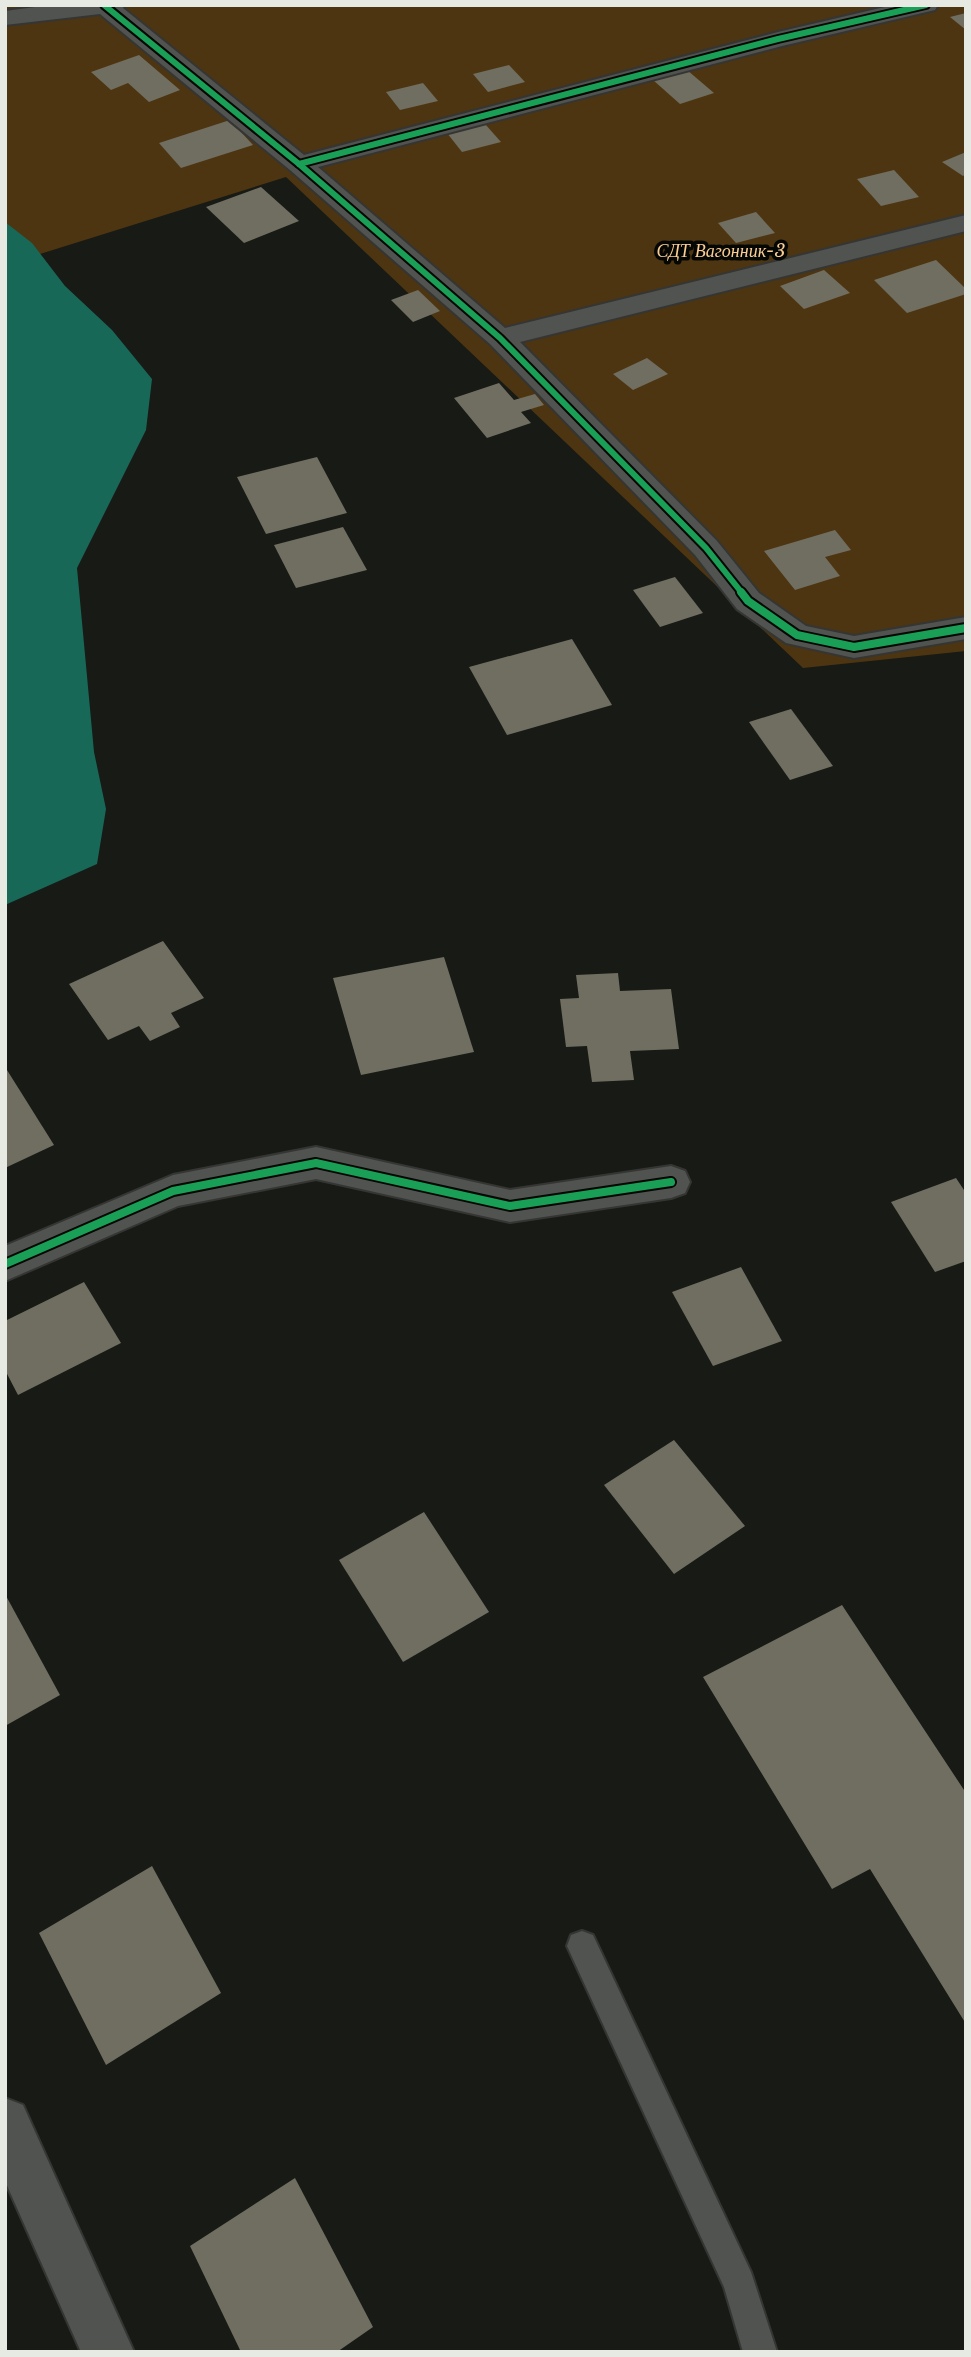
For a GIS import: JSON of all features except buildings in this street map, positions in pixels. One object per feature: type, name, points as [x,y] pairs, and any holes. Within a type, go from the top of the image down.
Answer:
[{"type":"street","points":[[299,163],[778,39],[926,5]]},
{"type":"street","points":[[5,18],[38,12],[108,6],[299,163],[500,338],[706,548],[748,601],[797,635],[854,647],[966,628]]},
{"type":"street","points":[[500,338],[966,223]]},
{"type":"street","points":[[5,1264],[173,1191],[316,1163],[510,1206],[671,1182]]},
{"type":"street","points":[[5,2123],[108,2352]]},
{"type":"lane","points":[[582,1946],[739,2284],[760,2352]]},
{"type":"green space","name":"СДТ Вагонник-3","points":[[5,5],[966,5],[966,651],[803,668],[286,177],[40,254],[5,240]]},
{"type":"shaded area","points":[[5,222],[32,243],[65,286],[112,330],[152,379],[146,430],[77,568],[94,752],[106,809],[97,864],[5,905]]},
{"type":"cycle path","points":[[104,5],[299,164],[500,338],[706,548],[748,601],[797,635],[854,647],[966,628]]},
{"type":"cycle path","points":[[299,164],[778,39],[926,5]]},
{"type":"cycle path","points":[[5,1264],[173,1191],[316,1163],[510,1206],[671,1182]]}]
